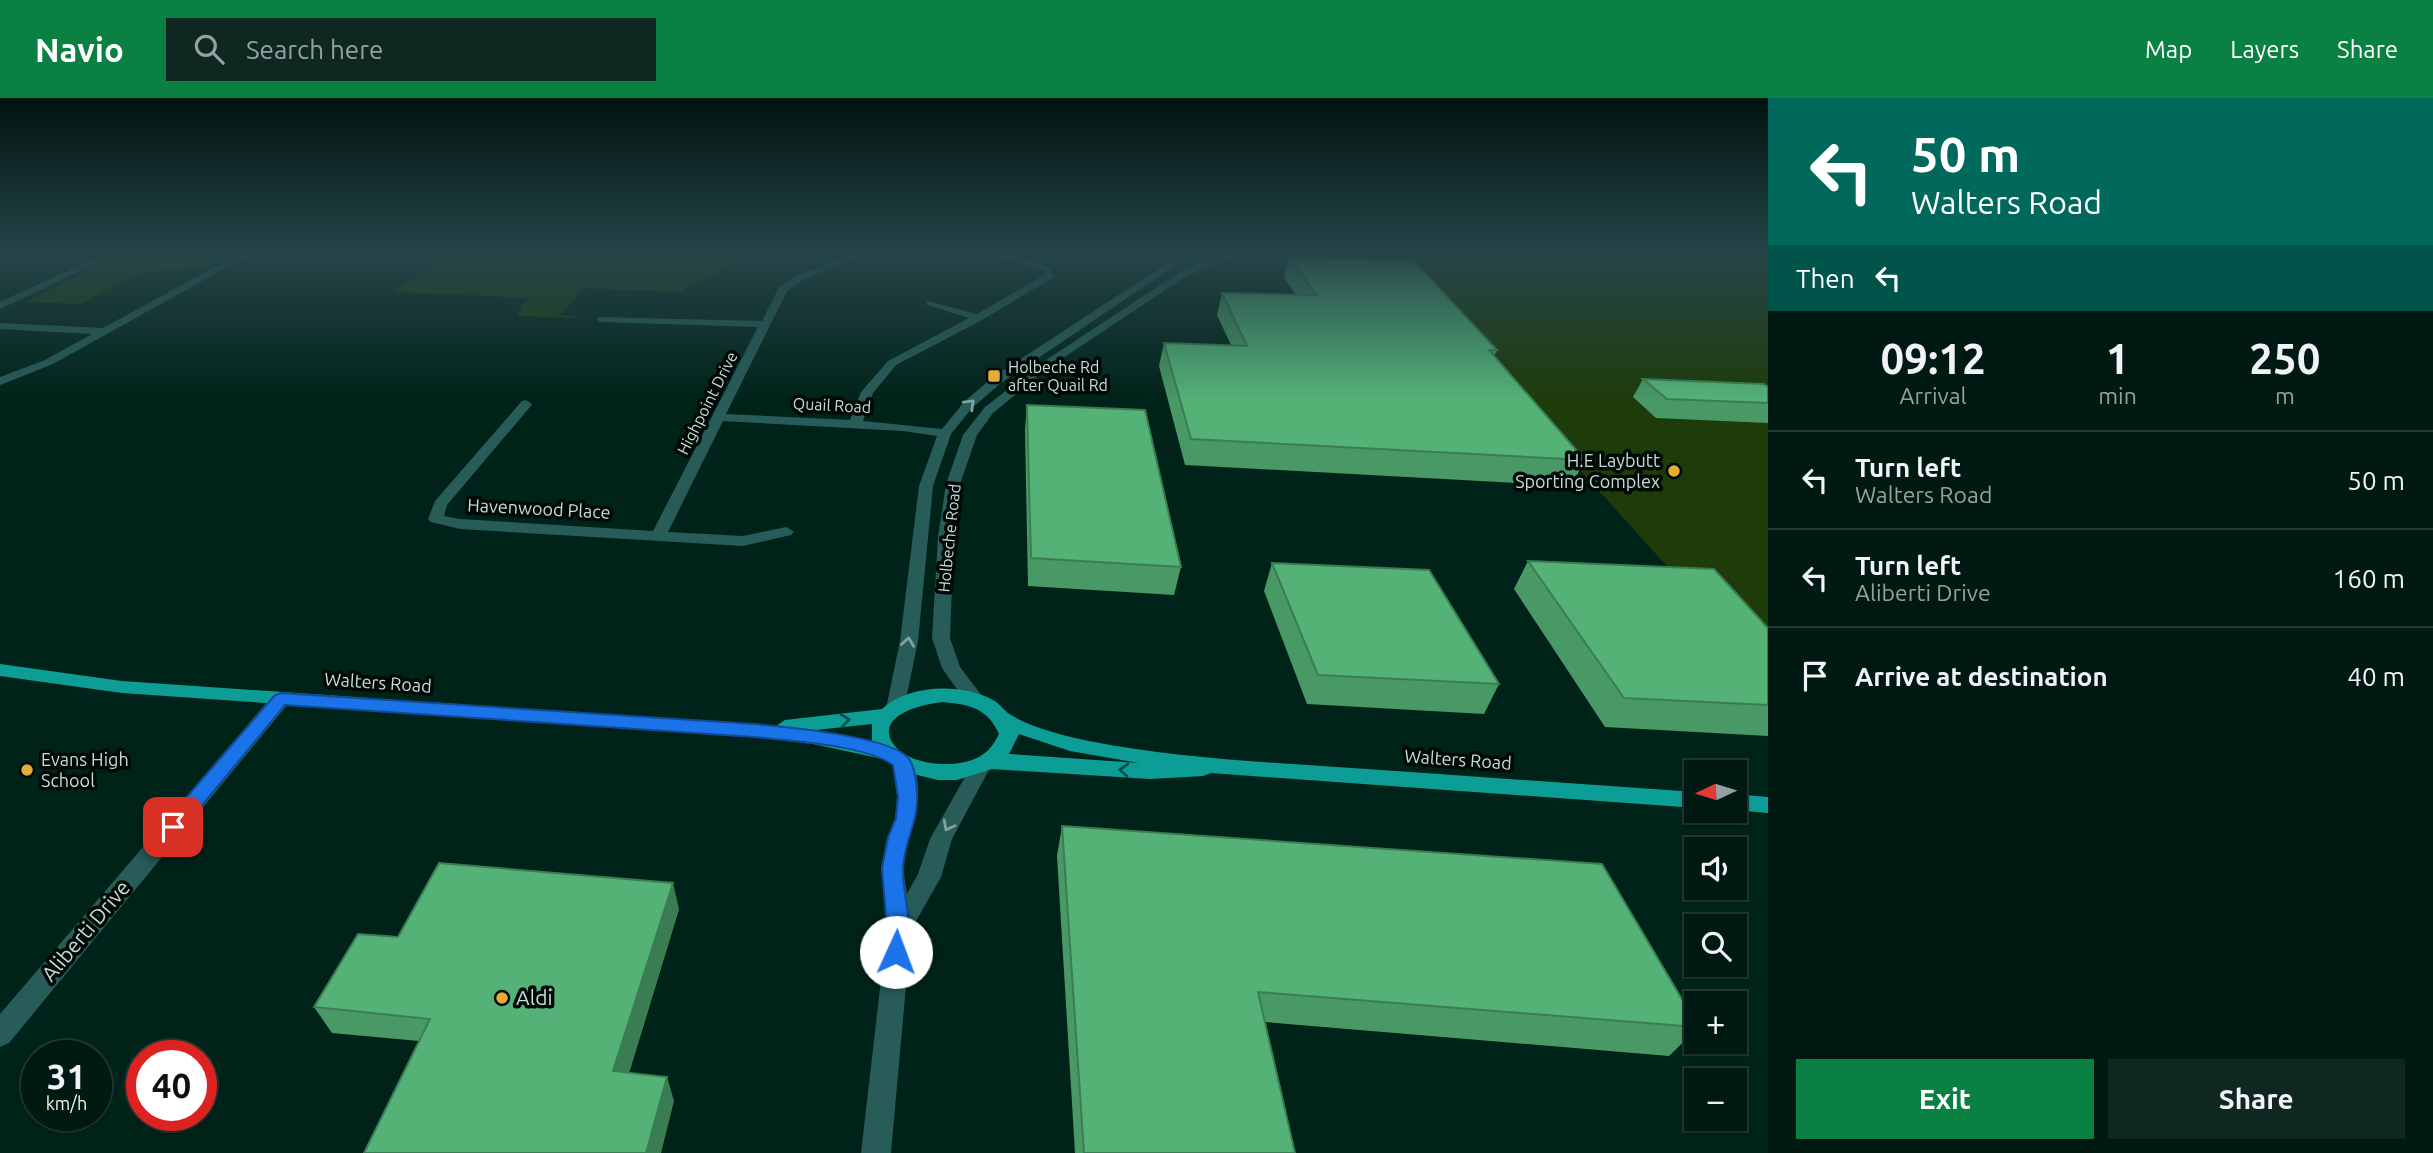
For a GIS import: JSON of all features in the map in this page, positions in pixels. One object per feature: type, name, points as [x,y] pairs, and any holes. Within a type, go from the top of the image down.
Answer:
[{"type":"main road","name":"Walters Road","points":[[0,670],[122,687],[754,730],[813,737],[894,757]]},
{"type":"main road","points":[[942,695],[975,700],[998,711],[1009,734],[1005,748],[986,763],[961,771],[919,769],[894,757],[880,739],[881,726],[891,712],[924,696],[942,695]]},
{"type":"main road","name":"Walters Road","points":[[754,730],[891,712]]},
{"type":"main road","name":"Walters Road","points":[[1004,719],[1061,741],[1112,751],[1217,765],[1684,799]]},
{"type":"main road","name":"Walters Road","points":[[986,763],[1044,761],[1096,768],[1166,771],[1217,765]]},
{"type":"main road","points":[[1747,804],[1768,805]]},
{"type":"street","points":[[0,381],[37,368],[160,301]]},
{"type":"street","name":"Highpoint Drive","points":[[658,536],[777,301]]},
{"type":"street","points":[[855,424],[867,392],[884,370],[901,357],[1006,301]]},
{"type":"street","name":"Holbeche Road","points":[[891,712],[909,641],[926,486],[945,433],[968,405],[996,380],[1116,301]]},
{"type":"street","name":"Holbeche Road","points":[[975,700],[951,668],[941,638],[946,537],[953,484],[970,435],[989,410],[1044,366],[1142,301]]},
{"type":"street","points":[[930,303],[978,318]]},
{"type":"street","points":[[602,319],[765,324]]},
{"type":"street","points":[[0,326],[106,331]]},
{"type":"street","name":"Havenwood Place","points":[[526,404],[440,504],[436,519],[460,524],[743,541],[786,532]]},
{"type":"street","name":"Quail Road","points":[[717,417],[903,426],[945,433]]},
{"type":"street","name":"Aliberti Drive","points":[[0,1034],[281,699]]},
{"type":"street","points":[[876,1153],[898,928],[892,868],[908,796],[894,757]]},
{"type":"street","points":[[898,928],[929,877],[941,839],[986,763]]},
{"type":"green space","points":[[26,301],[85,301],[80,304]]},
{"type":"green space","points":[[526,301],[572,301],[560,315],[579,316],[516,316],[522,309],[518,308]]},
{"type":"green space","name":"H.E Laybutt Sporting Complex","points":[[1428,301],[1768,301],[1768,678]]},
{"type":"building","points":[[1226,301],[1452,301],[1497,350],[1489,350],[1585,460],[1191,439],[1164,343],[1247,346]]},
{"type":"building","points":[[1643,379],[1764,384],[1768,387],[1768,403],[1667,399]]},
{"type":"building","points":[[1027,405],[1145,410],[1181,567],[1031,558]]},
{"type":"building","points":[[1528,561],[1714,569],[1768,628],[1768,705],[1624,698]]},
{"type":"building","points":[[1272,563],[1429,570],[1499,684],[1318,675]]},
{"type":"building","points":[[1062,826],[1602,864],[1684,1003],[1684,1026],[1258,992],[1295,1153],[1084,1153]]},
{"type":"building","points":[[439,863],[673,883],[613,1071],[667,1077],[646,1153],[364,1153],[430,1019],[314,1007],[358,934],[398,937]]},
{"type":"place","name":"Holbeche Rd after Quail Rd","points":[[994,376]]},
{"type":"place","name":"H.E Laybutt Sporting Complex","points":[[1674,471]]},
{"type":"place","name":"Evans High School","points":[[27,770]]},
{"type":"place","name":"Aldi","points":[[502,998]]},
{"type":"route","points":[[173,827],[281,699],[754,730],[813,737],[887,751],[902,762],[908,796],[892,868],[898,928],[896,952]]}]
